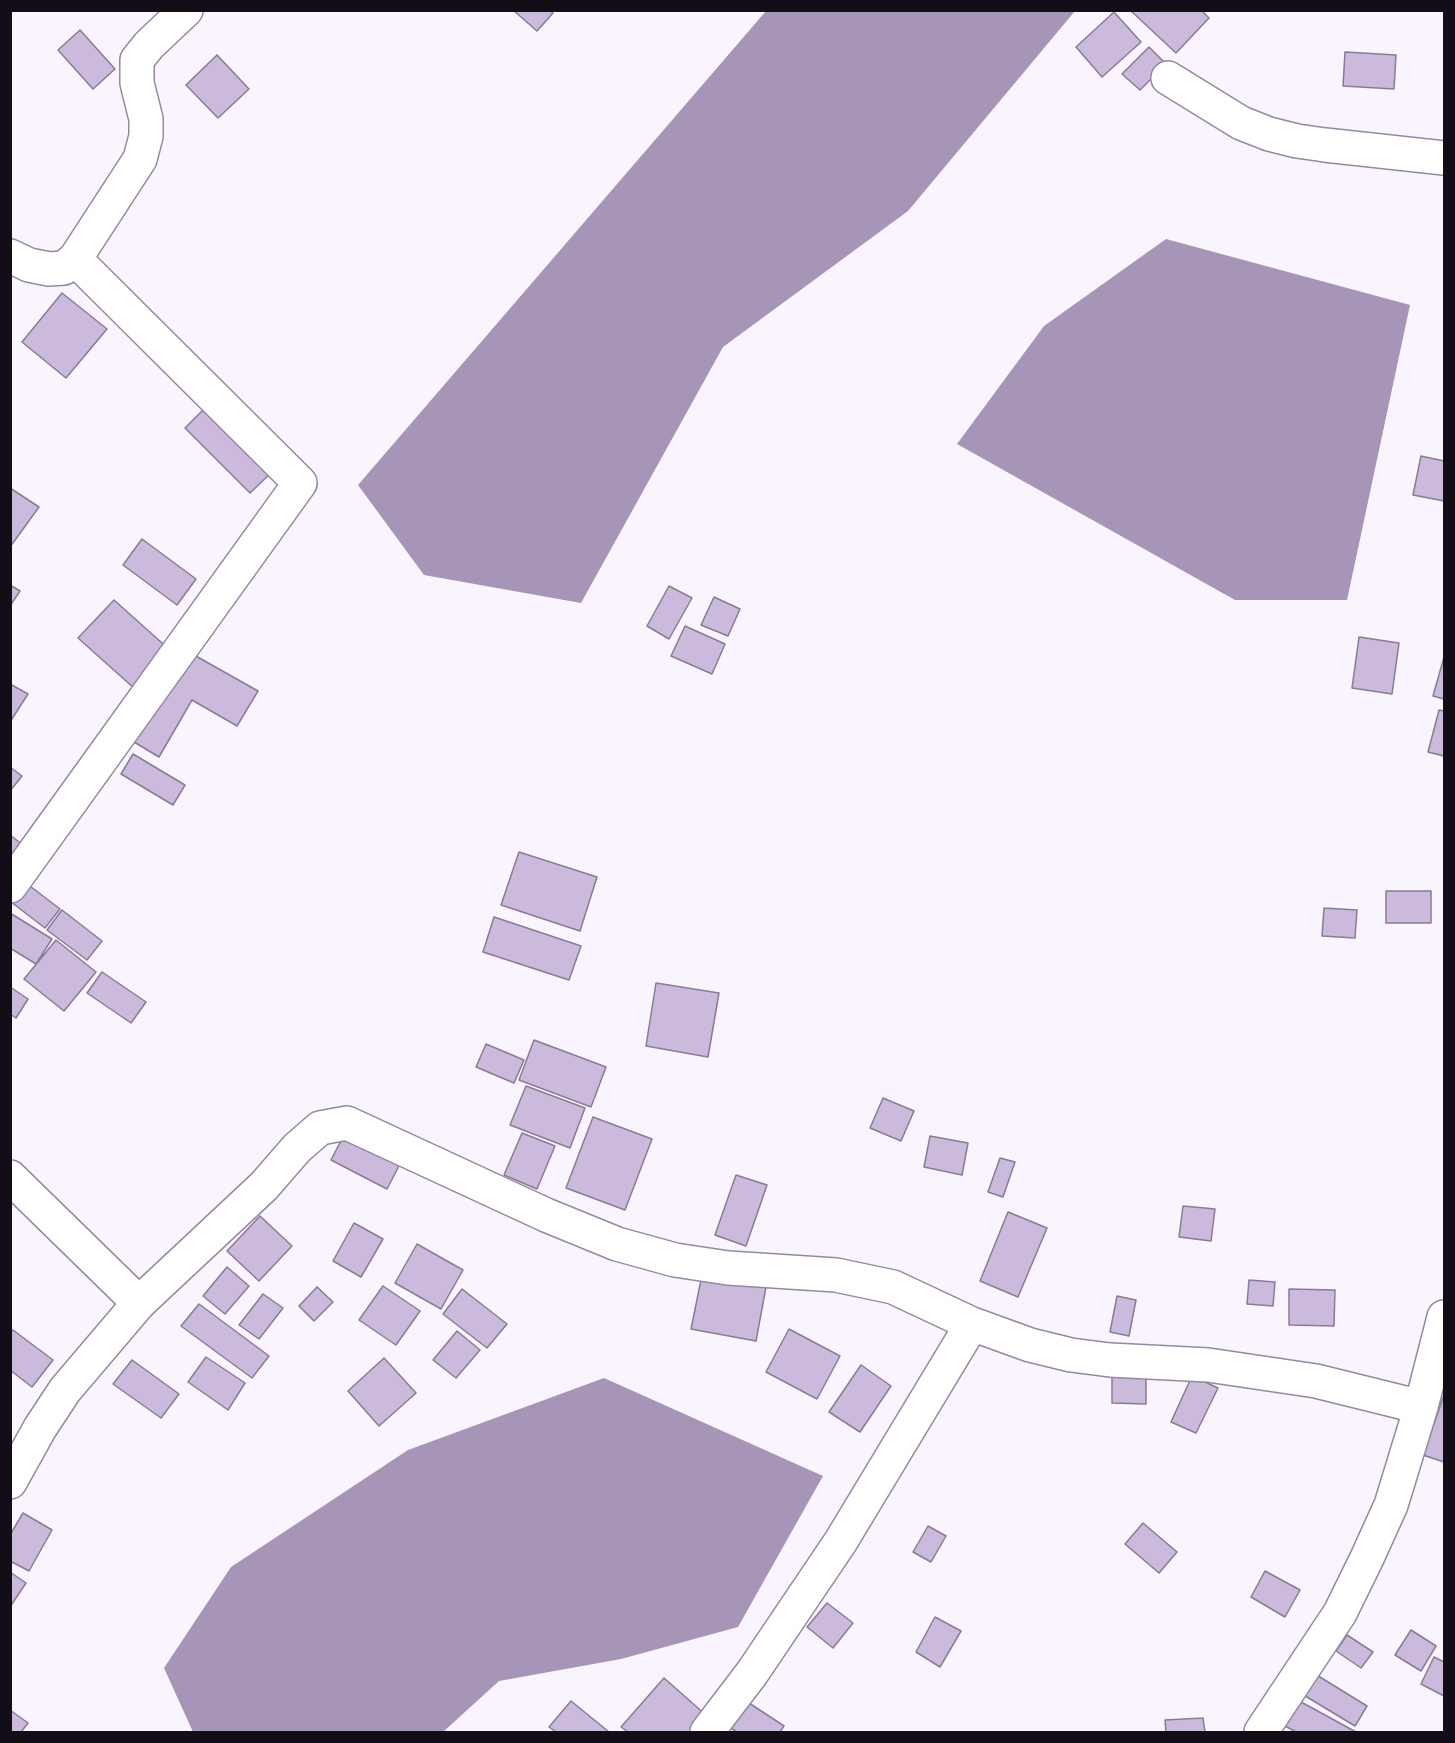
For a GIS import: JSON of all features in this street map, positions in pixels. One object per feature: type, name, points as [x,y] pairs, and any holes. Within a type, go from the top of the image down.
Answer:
[{"type":"street","points":[[10,256],[29,265],[49,269],[64,267],[75,259],[140,159],[146,136],[146,119],[137,83],[137,60],[149,45],[186,10]]},
{"type":"street","points":[[1168,78],[1240,123],[1269,134],[1306,143],[1444,158]]},
{"type":"street","points":[[10,886],[300,483],[75,259]]},
{"type":"street","points":[[10,1482],[40,1428],[65,1390],[139,1303],[264,1186],[297,1148],[320,1128],[347,1122],[546,1215],[617,1244],[686,1262],[728,1268],[836,1275],[893,1287],[972,1324],[1030,1345],[1071,1355],[1110,1360],[1208,1365],[1316,1381],[1421,1407]]},
{"type":"street","points":[[10,1177],[139,1303]]},
{"type":"street","points":[[1261,1732],[1340,1613],[1391,1504],[1421,1407],[1444,1317]]},
{"type":"street","points":[[707,1732],[752,1673],[847,1531],[972,1324]]},
{"type":"shaded area","points":[[766,11],[1075,11],[908,211],[723,347],[581,603],[424,575],[358,485]]},
{"type":"shaded area","points":[[1166,239],[1410,305],[1347,600],[1235,600],[957,444],[1044,326]]},
{"type":"shaded area","points":[[604,1378],[823,1476],[738,1627],[621,1659],[499,1681],[443,1732],[193,1732],[164,1668],[231,1567],[408,1450]]},
{"type":"building","points":[[513,10],[549,10],[553,13],[537,31]]},
{"type":"building","points":[[1130,10],[1201,10],[1209,18],[1176,53]]},
{"type":"building","points":[[1114,12],[1141,42],[1102,77],[1076,47]]},
{"type":"building","points":[[80,30],[115,69],[93,89],[58,50]]},
{"type":"building","points":[[1149,47],[1166,64],[1140,90],[1122,74]]},
{"type":"building","points":[[1345,52],[1396,55],[1394,89],[1343,86]]},
{"type":"building","points":[[217,55],[249,89],[218,118],[186,85]]},
{"type":"building","points":[[62,293],[107,329],[66,378],[22,342]]},
{"type":"building","points":[[209,404],[274,470],[250,493],[185,428]]},
{"type":"building","points":[[1421,456],[1444,461],[1444,501],[1413,495]]},
{"type":"building","points":[[10,488],[39,507],[10,547]]},
{"type":"building","points":[[142,539],[196,579],[177,605],[123,565]]},
{"type":"building","points":[[10,585],[20,591],[10,606]]},
{"type":"building","points":[[669,586],[692,598],[669,639],[647,626]]},
{"type":"building","points":[[714,597],[740,609],[728,636],[701,625]]},
{"type":"building","points":[[114,600],[171,651],[135,689],[78,638]]},
{"type":"building","points":[[685,626],[725,644],[712,674],[671,656]]},
{"type":"building","points":[[1359,637],[1399,643],[1392,694],[1352,688]]},
{"type":"building","points":[[187,651],[258,691],[237,726],[192,700],[159,757],[134,742]]},
{"type":"building","points":[[1444,657],[1444,699],[1433,696]]},
{"type":"building","points":[[10,684],[28,694],[10,722]]},
{"type":"building","points":[[1439,710],[1444,711],[1444,756],[1428,752]]},
{"type":"building","points":[[133,754],[185,785],[173,805],[121,774]]},
{"type":"building","points":[[10,767],[22,776],[10,791]]},
{"type":"building","points":[[10,835],[27,848],[10,868]]},
{"type":"building","points":[[519,852],[597,877],[580,931],[501,905]]},
{"type":"building","points":[[26,883],[60,909],[45,928],[11,902]]},
{"type":"building","points":[[1386,891],[1431,891],[1431,923],[1386,923]]},
{"type":"building","points":[[1324,908],[1357,910],[1355,938],[1322,936]]},
{"type":"building","points":[[62,910],[102,941],[87,960],[47,930]]},
{"type":"building","points":[[10,913],[52,939],[36,964],[10,948]]},
{"type":"building","points":[[494,917],[581,946],[569,980],[483,952]]},
{"type":"building","points":[[56,940],[96,972],[64,1011],[24,979]]},
{"type":"building","points":[[102,972],[146,1002],[131,1023],[87,993]]},
{"type":"building","points":[[656,983],[719,993],[708,1057],[646,1046]]},
{"type":"building","points":[[10,987],[28,999],[16,1018],[10,1014]]},
{"type":"building","points":[[534,1040],[606,1067],[591,1107],[519,1080]]},
{"type":"building","points":[[486,1044],[524,1060],[514,1083],[476,1067]]},
{"type":"building","points":[[526,1086],[585,1108],[570,1148],[510,1125]]},
{"type":"building","points":[[883,1098],[914,1111],[901,1141],[870,1128]]},
{"type":"building","points":[[593,1117],[652,1139],[625,1210],[566,1188]]},
{"type":"building","points":[[346,1131],[402,1160],[387,1189],[331,1160]]},
{"type":"building","points":[[522,1133],[555,1146],[537,1189],[504,1175]]},
{"type":"building","points":[[930,1136],[968,1143],[962,1175],[924,1167]]},
{"type":"building","points":[[1000,1158],[1015,1162],[1003,1197],[988,1192]]},
{"type":"building","points":[[736,1175],[767,1185],[746,1246],[715,1235]]},
{"type":"building","points":[[1183,1206],[1215,1209],[1211,1241],[1179,1237]]},
{"type":"building","points":[[1008,1212],[1047,1228],[1018,1297],[980,1281]]},
{"type":"building","points":[[260,1216],[292,1246],[259,1281],[227,1251]]},
{"type":"building","points":[[354,1223],[383,1239],[361,1277],[333,1261]]},
{"type":"building","points":[[417,1244],[463,1270],[441,1309],[395,1283]]},
{"type":"building","points":[[227,1267],[249,1286],[225,1314],[203,1296]]},
{"type":"building","points":[[702,1275],[766,1287],[756,1341],[691,1329]]},
{"type":"building","points":[[1249,1280],[1275,1282],[1273,1306],[1247,1304]]},
{"type":"building","points":[[383,1286],[420,1311],[396,1345],[359,1320]]},
{"type":"building","points":[[317,1287],[333,1302],[314,1321],[299,1306]]},
{"type":"building","points":[[462,1289],[507,1324],[487,1348],[443,1314]]},
{"type":"building","points":[[1289,1289],[1335,1290],[1334,1326],[1289,1325]]},
{"type":"building","points":[[263,1294],[283,1308],[259,1339],[239,1325]]},
{"type":"building","points":[[1117,1296],[1136,1300],[1129,1336],[1110,1332]]},
{"type":"building","points":[[199,1304],[269,1356],[252,1378],[181,1326]]},
{"type":"building","points":[[789,1329],[840,1356],[817,1399],[766,1372]]},
{"type":"building","points":[[13,1330],[53,1360],[32,1387],[10,1370],[10,1333]]},
{"type":"building","points":[[457,1331],[480,1350],[456,1378],[433,1360]]},
{"type":"building","points":[[206,1357],[245,1383],[228,1410],[188,1382]]},
{"type":"building","points":[[384,1358],[416,1393],[379,1426],[348,1391]]},
{"type":"building","points":[[132,1360],[179,1394],[161,1418],[113,1384]]},
{"type":"building","points":[[861,1365],[891,1386],[860,1432],[829,1412]]},
{"type":"building","points":[[1112,1371],[1146,1372],[1146,1404],[1112,1403]]},
{"type":"building","points":[[1192,1376],[1218,1388],[1196,1433],[1171,1422]]},
{"type":"building","points":[[1444,1395],[1444,1462],[1423,1455]]},
{"type":"building","points":[[23,1513],[52,1530],[29,1571],[10,1561],[10,1535]]},
{"type":"building","points":[[1143,1523],[1177,1552],[1159,1573],[1125,1544]]},
{"type":"building","points":[[928,1526],[946,1536],[931,1562],[913,1552]]},
{"type":"building","points":[[1265,1571],[1300,1590],[1285,1617],[1251,1597]]},
{"type":"building","points":[[10,1572],[26,1583],[10,1607]]},
{"type":"building","points":[[827,1603],[853,1623],[833,1648],[807,1627]]},
{"type":"building","points":[[935,1617],[961,1631],[940,1667],[916,1652]]},
{"type":"building","points":[[1411,1630],[1436,1646],[1421,1671],[1395,1655]]},
{"type":"building","points":[[1347,1635],[1373,1652],[1361,1668],[1336,1651]]},
{"type":"building","points":[[1434,1657],[1444,1662],[1444,1696],[1421,1684]]},
{"type":"building","points":[[1315,1674],[1367,1706],[1355,1726],[1302,1694]]},
{"type":"building","points":[[664,1678],[707,1716],[693,1732],[628,1732],[621,1727]]},
{"type":"building","points":[[1292,1697],[1356,1732],[1296,1732],[1278,1722]]},
{"type":"building","points":[[743,1699],[784,1726],[780,1732],[737,1732],[726,1725]]},
{"type":"building","points":[[571,1701],[609,1732],[556,1732],[549,1727]]},
{"type":"building","points":[[10,1710],[28,1723],[21,1732],[10,1732]]},
{"type":"building","points":[[1203,1718],[1205,1732],[1166,1732],[1165,1720]]}]
